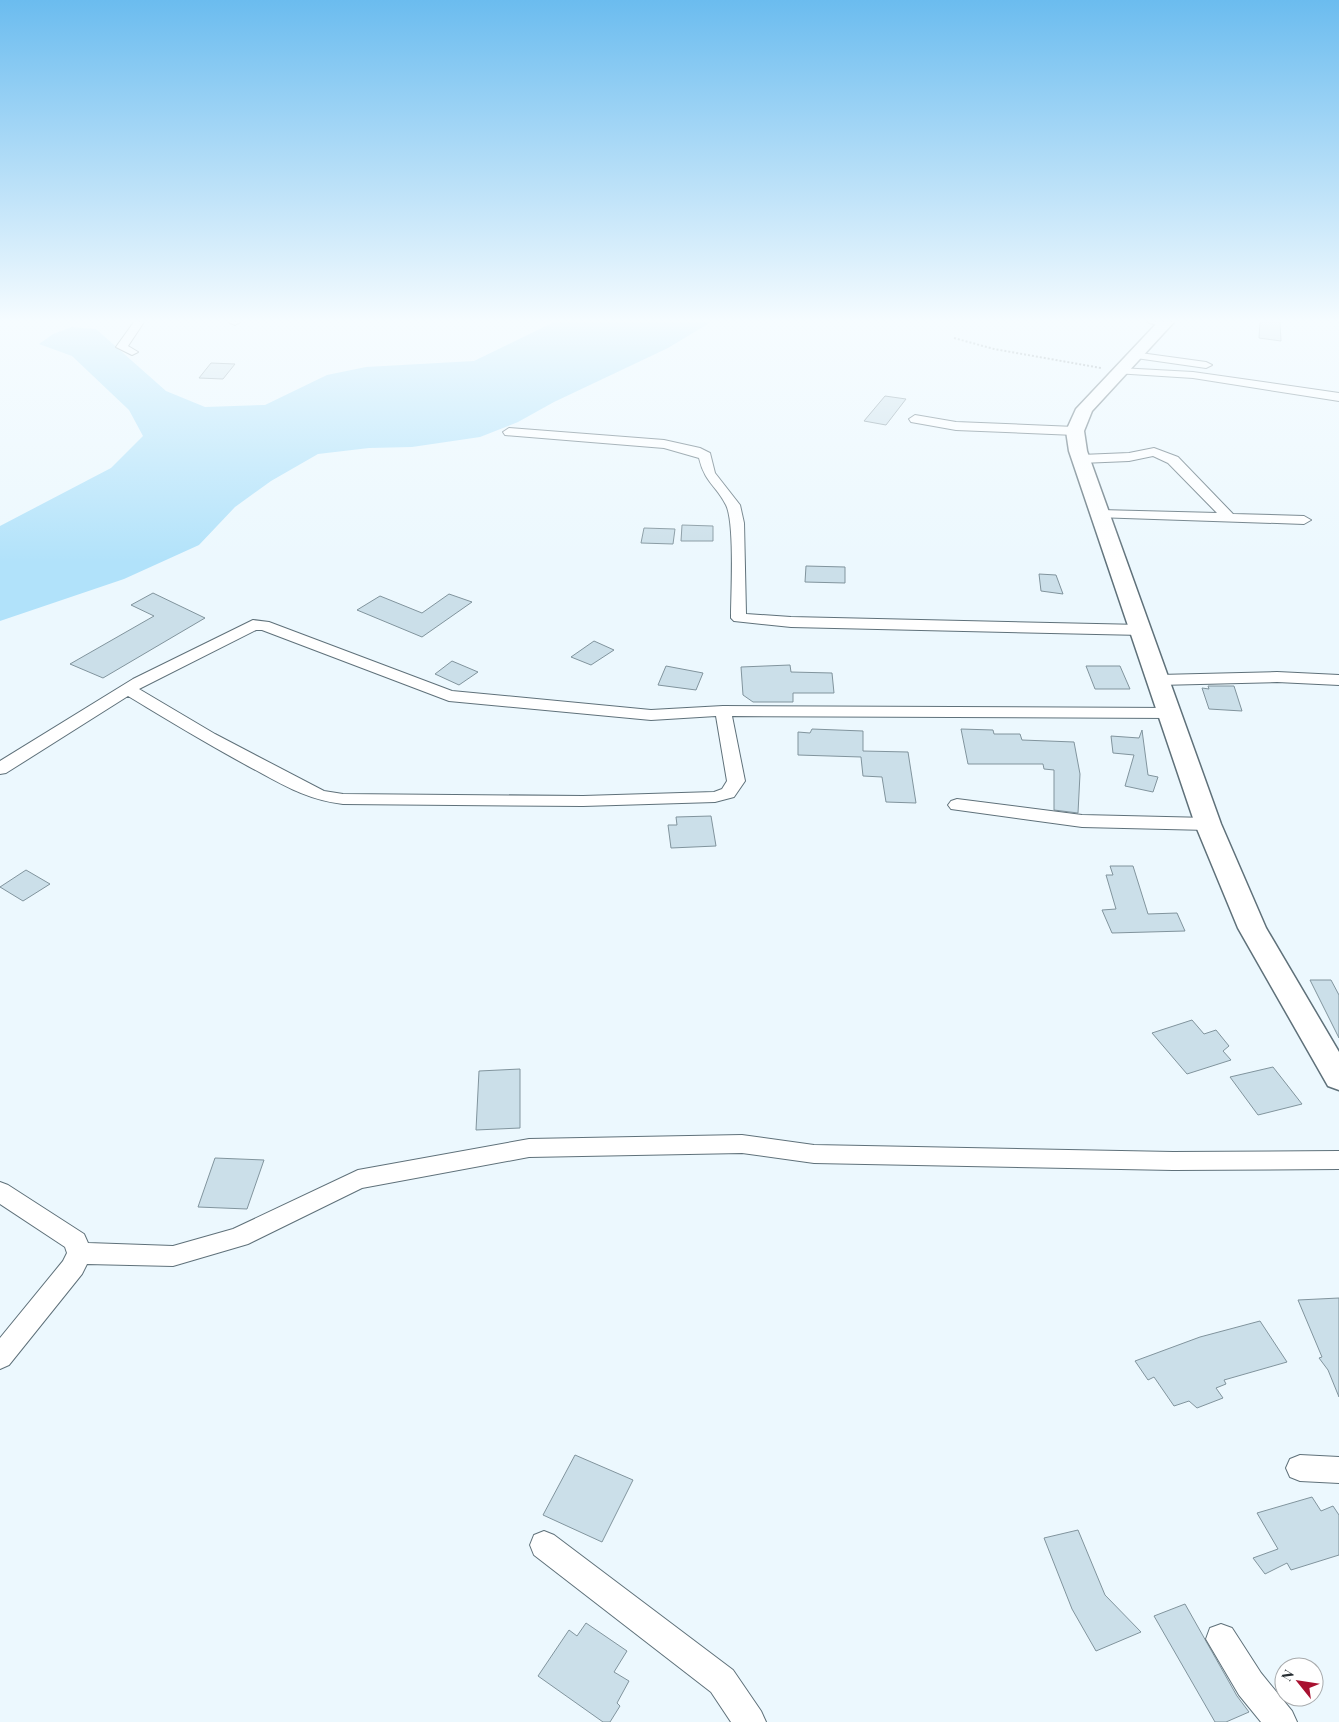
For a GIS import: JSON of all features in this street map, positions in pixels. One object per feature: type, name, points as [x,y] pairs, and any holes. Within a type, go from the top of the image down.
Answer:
[{"type":"street","points":[[1089,402],[1084,408],[1075,431],[1081,459],[1171,713],[1208,824],[1252,928],[1339,1078]]},
{"type":"street","points":[[915,419],[956,426],[1075,431]]},
{"type":"street","points":[[509,432],[664,444],[695,450],[704,456],[709,474],[733,505],[738,524],[739,618],[792,622],[1142,630]]},
{"type":"street","points":[[1081,459],[1154,452],[1174,460],[1230,519]]},
{"type":"street","points":[[1100,514],[1304,520]]},
{"type":"street","points":[[0,770],[128,689],[242,629],[264,625],[449,696],[652,715],[723,711],[1171,713]]},
{"type":"street","points":[[1159,680],[1276,677],[1339,680]]},
{"type":"street","points":[[128,689],[209,738],[297,785],[320,796],[343,799],[583,801],[715,797],[728,793],[736,781],[723,711]]},
{"type":"street","points":[[956,806],[1082,821],[1208,824]]},
{"type":"street","points":[[79,1253],[173,1256],[240,1237],[358,1179],[529,1148],[742,1144],[814,1154],[1173,1161],[1339,1160]]},
{"type":"street","points":[[0,1192],[75,1241],[79,1253],[73,1267],[0,1357]]},
{"type":"street","points":[[1300,1468],[1339,1470]]},
{"type":"street","points":[[544,1545],[722,1681],[750,1722]]},
{"type":"street","points":[[1220,1638],[1250,1684],[1281,1722]]},
{"type":"shaded area","points":[[121,402],[194,402],[205,407],[265,405],[270,402],[553,402],[518,422],[480,437],[412,447],[369,448],[318,454],[271,481],[235,507],[199,545],[124,579],[0,621],[0,526],[111,468],[143,436],[129,410]]},
{"type":"building","points":[[880,402],[903,402],[886,425],[864,421]]},
{"type":"building","points":[[682,525],[713,526],[713,541],[681,541]]},
{"type":"building","points":[[644,528],[675,529],[673,544],[641,543]]},
{"type":"building","points":[[806,566],[845,567],[845,583],[805,582]]},
{"type":"building","points":[[1039,574],[1056,575],[1063,594],[1041,591]]},
{"type":"building","points":[[153,593],[205,618],[103,678],[70,664],[154,616],[131,605]]},
{"type":"building","points":[[449,594],[472,602],[422,637],[357,610],[380,596],[422,613]]},
{"type":"building","points":[[594,641],[614,650],[591,665],[571,657]]},
{"type":"building","points":[[452,661],[478,672],[459,685],[435,674]]},
{"type":"building","points":[[790,665],[791,672],[832,673],[834,693],[793,693],[793,702],[753,702],[743,695],[741,667]]},
{"type":"building","points":[[666,666],[703,673],[696,690],[658,685]]},
{"type":"building","points":[[1086,666],[1120,666],[1130,689],[1095,689]]},
{"type":"building","points":[[1208,686],[1234,686],[1242,711],[1209,709],[1202,688],[1209,689]]},
{"type":"building","points":[[812,729],[863,731],[863,751],[908,752],[916,803],[886,802],[882,777],[863,776],[861,757],[798,755],[798,732],[810,733]]},
{"type":"building","points":[[961,729],[993,730],[994,734],[1020,734],[1022,740],[1074,742],[1080,774],[1078,813],[1054,810],[1054,770],[1044,769],[1043,764],[968,764]]},
{"type":"building","points":[[1142,730],[1148,775],[1158,777],[1153,792],[1125,786],[1134,755],[1113,753],[1111,736],[1139,738]]},
{"type":"building","points":[[711,816],[716,846],[671,848],[668,825],[677,825],[676,817]]},
{"type":"building","points":[[1110,866],[1133,866],[1148,914],[1177,913],[1185,931],[1112,933],[1102,910],[1116,909],[1106,875],[1113,875]]},
{"type":"building","points":[[26,870],[50,884],[23,901],[0,887]]},
{"type":"building","points":[[1310,980],[1331,980],[1339,995],[1339,1038]]},
{"type":"building","points":[[1192,1020],[1204,1034],[1216,1030],[1229,1046],[1223,1051],[1231,1060],[1187,1074],[1152,1033]]},
{"type":"building","points":[[1273,1067],[1302,1104],[1258,1115],[1230,1077]]},
{"type":"building","points":[[520,1069],[520,1128],[476,1130],[479,1071]]},
{"type":"building","points":[[215,1158],[264,1160],[247,1209],[198,1207]]},
{"type":"building","points":[[1339,1298],[1339,1397],[1328,1370],[1319,1358],[1322,1357],[1298,1300]]},
{"type":"building","points":[[1260,1321],[1287,1362],[1224,1380],[1226,1384],[1216,1388],[1223,1398],[1197,1408],[1189,1401],[1174,1406],[1154,1377],[1148,1380],[1135,1361],[1200,1337]]},
{"type":"building","points":[[575,1455],[633,1480],[602,1542],[543,1515]]},
{"type":"building","points":[[1312,1497],[1321,1511],[1333,1506],[1339,1515],[1339,1555],[1291,1570],[1287,1563],[1265,1574],[1253,1558],[1278,1549],[1257,1513]]},
{"type":"building","points":[[1078,1530],[1105,1595],[1141,1632],[1096,1651],[1072,1609],[1044,1538]]},
{"type":"building","points":[[1185,1604],[1237,1696],[1249,1712],[1226,1722],[1215,1722],[1154,1616]]},
{"type":"building","points":[[586,1623],[627,1651],[614,1672],[629,1681],[617,1703],[620,1706],[610,1722],[603,1722],[538,1676],[569,1630],[577,1636]]}]
